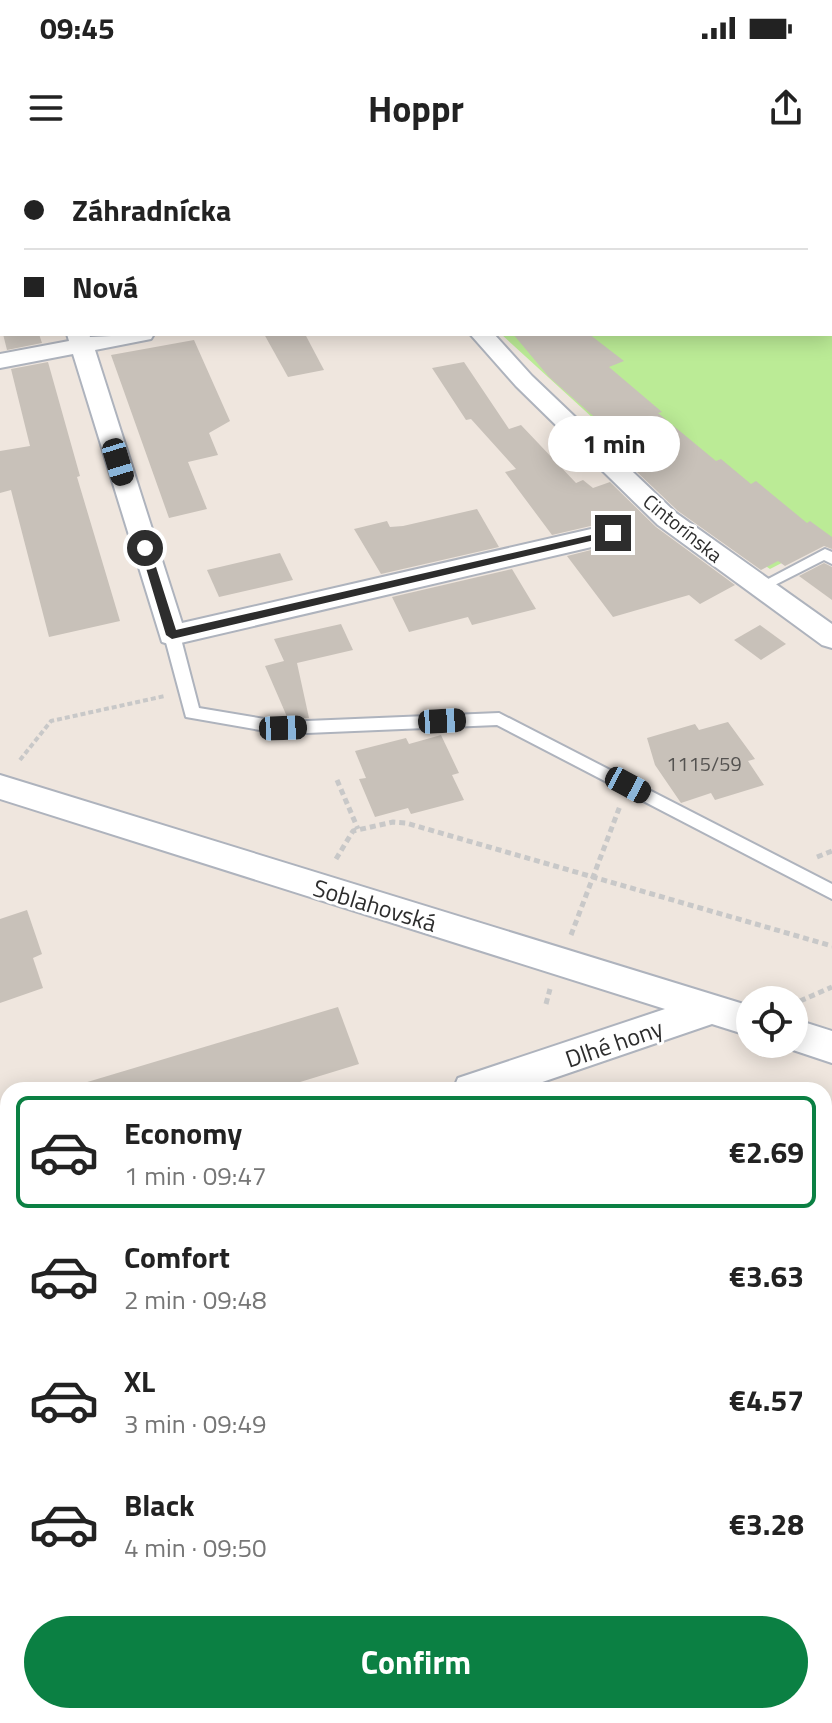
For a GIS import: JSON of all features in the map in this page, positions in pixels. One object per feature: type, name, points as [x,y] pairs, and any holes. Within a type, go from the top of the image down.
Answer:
[{"type":"street","points":[[0,361],[80,340],[122,336]]},
{"type":"street","name":"Cintorínska","points":[[483,336],[524,381],[667,519],[832,638]]},
{"type":"street","points":[[80,340],[172,635],[613,533]]},
{"type":"street","name":"Soblahovská","points":[[0,787],[736,1017]]},
{"type":"street","name":"Dlhé hony","points":[[495,1082],[712,1009]]},
{"type":"street","points":[[808,1027],[832,1047]]},
{"type":"lane","points":[[760,587],[825,554],[832,559]]},
{"type":"lane","points":[[172,635],[192,713],[283,728],[499,719],[832,892]]},
{"type":"path","points":[[20,760],[51,721],[187,692]]},
{"type":"path","points":[[337,780],[358,829]]},
{"type":"path","points":[[569,939],[628,785]]},
{"type":"path","points":[[336,859],[353,831],[406,823],[832,946]]},
{"type":"path","points":[[808,1008],[832,987]]},
{"type":"path","points":[[546,1004],[551,988]]},
{"type":"green space","points":[[503,336],[832,336],[832,537],[770,569],[721,535]]},
{"type":"building","points":[[4,336],[40,336],[42,343],[7,350]]},
{"type":"building","points":[[265,336],[306,336],[324,370],[288,377]]},
{"type":"building","points":[[515,336],[592,336],[624,361],[609,367],[662,412],[658,413],[716,461],[721,459],[751,484],[756,481],[807,523],[810,521],[832,537],[832,549],[824,546],[785,566],[778,561],[761,570],[678,511],[637,472],[650,466],[549,377]]},
{"type":"building","points":[[194,340],[230,421],[209,433],[218,455],[188,462],[207,509],[169,518],[111,355]]},
{"type":"building","points":[[48,362],[80,476],[77,477],[120,621],[49,637],[11,490],[0,493],[0,451],[30,446],[11,369]]},
{"type":"building","points":[[464,362],[509,429],[521,425],[576,483],[583,480],[593,488],[610,482],[656,527],[735,585],[700,604],[689,595],[613,617],[567,556],[623,542],[628,531],[623,524],[612,521],[552,535],[505,472],[516,469],[471,419],[466,420],[432,368]]},
{"type":"building","points":[[477,509],[499,547],[381,574],[354,529],[387,521],[390,527],[403,526]]},
{"type":"building","points":[[280,553],[293,580],[219,597],[207,570]]},
{"type":"building","points":[[824,563],[832,567],[832,600],[799,576]]},
{"type":"building","points":[[512,569],[536,609],[472,625],[468,617],[409,632],[392,597]]},
{"type":"building","points":[[341,624],[353,650],[297,663],[309,718],[288,719],[265,666],[284,661],[274,639]]},
{"type":"building","points":[[760,625],[786,644],[761,660],[734,640]]},
{"type":"building","points":[[728,722],[755,759],[748,761],[764,785],[715,800],[711,793],[681,803],[655,765],[647,738],[695,724],[699,730]]},
{"type":"building","points":[[441,735],[459,773],[452,775],[464,800],[411,814],[408,808],[375,817],[359,779],[366,778],[355,751],[406,738],[409,744]]},
{"type":"building","points":[[27,910],[42,954],[33,958],[43,988],[0,1003],[0,919]]},
{"type":"building","points":[[338,1007],[359,1064],[300,1082],[87,1082]]},
{"type":"route","points":[[145,548],[172,635],[613,533]]}]
